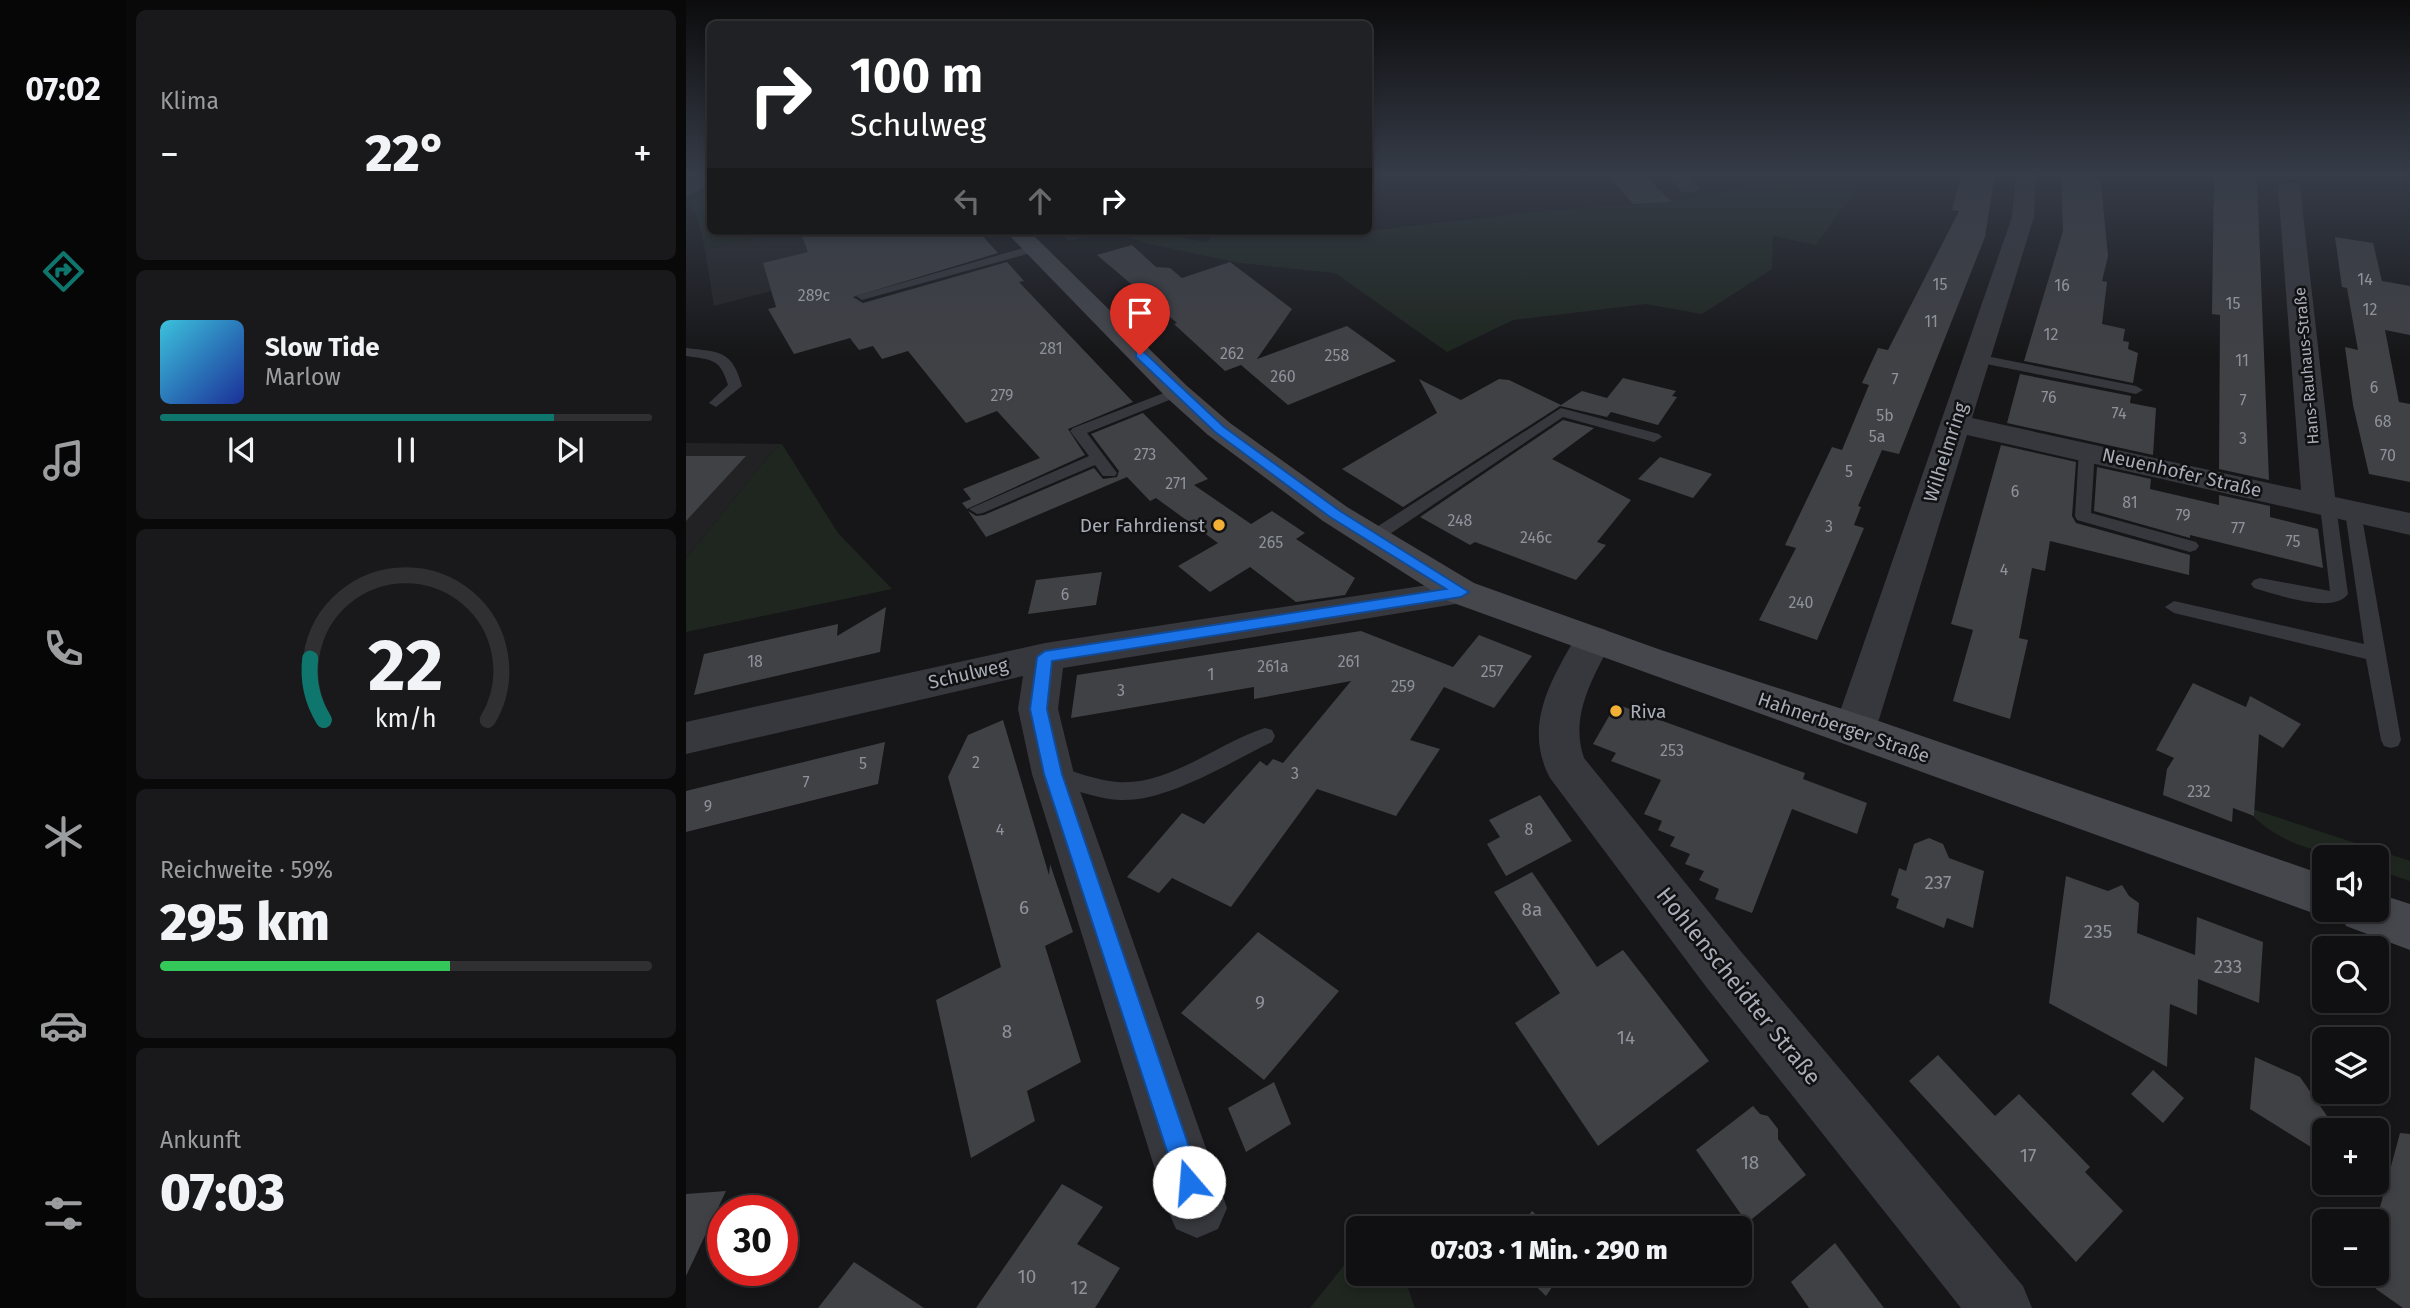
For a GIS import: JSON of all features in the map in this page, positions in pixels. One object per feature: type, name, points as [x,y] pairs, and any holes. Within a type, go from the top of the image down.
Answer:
[{"type":"main road","name":"Hahnerberger Straße","points":[[1025,240],[1177,392],[1219,429],[1314,499],[1461,592],[2312,892]]},
{"type":"main road","points":[[2389,919],[2410,926]]},
{"type":"street","name":"Wilhelmring","points":[[1855,729],[2017,235]]},
{"type":"street","name":"Hans-Rauhaus-Straße","points":[[2296,235],[2334,507]]},
{"type":"street","name":"Neuenhofer Straße","points":[[1954,423],[2087,450],[2410,524]]},
{"type":"street","name":"Schulweg","points":[[686,738],[1045,657],[1461,592]]},
{"type":"street","name":"Hohlenscheidter Straße","points":[[1593,640],[1560,709],[1555,727],[1558,749],[1565,766],[1725,971],[2001,1308]]},
{"type":"street","points":[[1045,657],[1038,709],[1053,774],[1197,1208]]},
{"type":"lane","points":[[862,296],[1025,240]]},
{"type":"lane","points":[[686,352],[716,356],[729,365],[735,386],[716,403]]},
{"type":"lane","points":[[1976,358],[2136,390]]},
{"type":"lane","points":[[1109,473],[1079,431],[1177,392]]},
{"type":"lane","points":[[1375,536],[1561,412],[1654,437]]},
{"type":"lane","points":[[2087,450],[2083,516],[2190,546]]},
{"type":"lane","points":[[977,509],[1097,458]]},
{"type":"lane","points":[[2260,584],[2328,599],[2339,594],[2334,507]]},
{"type":"lane","points":[[2334,507],[2375,654],[2391,740]]},
{"type":"lane","points":[[2174,607],[2375,654]]},
{"type":"lane","points":[[1053,774],[1104,789],[1130,791],[1158,784],[1265,736]]},
{"type":"shaded area","points":[[701,235],[769,235],[705,249]]},
{"type":"shaded area","points":[[769,235],[980,235],[714,306],[705,249]]},
{"type":"shaded area","points":[[1062,235],[1096,235],[1069,241]]},
{"type":"shaded area","points":[[1120,235],[1171,235],[1206,242],[1211,237],[1199,235],[1823,235],[1816,245],[1773,236],[1772,269],[1702,314],[1646,304],[1513,320],[1447,352],[1335,273],[1240,263]]},
{"type":"shaded area","points":[[686,443],[782,444],[770,454],[686,558]]},
{"type":"shaded area","points":[[782,444],[838,533],[892,589],[686,632],[686,558],[770,454]]},
{"type":"shaded area","points":[[2252,809],[2361,845],[2312,845],[2312,849],[2279,835],[2252,815]]},
{"type":"shaded area","points":[[2389,854],[2410,861],[2410,881],[2389,874]]},
{"type":"shaded area","points":[[1346,1263],[1346,1286],[1407,1286],[1415,1308],[1310,1308]]},
{"type":"building","points":[[802,235],[982,235],[998,253],[853,297],[863,303],[1007,262],[1024,281],[1019,282],[1133,402],[1068,429],[1085,455],[967,509],[962,503],[971,499],[963,489],[1040,458],[997,411],[966,423],[908,351],[882,359],[873,346],[859,350],[850,338],[794,354],[768,309],[776,307],[763,263],[808,252]]},
{"type":"building","points":[[1947,235],[1985,235],[1899,454],[1882,450],[1858,506],[1861,507],[1854,525],[1864,528],[1817,640],[1759,620],[1796,548],[1785,545],[1832,447],[1842,450],[1869,385],[1862,383],[1878,348],[1888,350]]},
{"type":"building","points":[[2062,235],[2106,235],[2108,256],[2102,281],[2107,282],[2102,324],[2125,329],[2123,341],[2129,342],[2128,349],[2138,353],[2133,383],[2024,361]]},
{"type":"building","points":[[2213,235],[2259,235],[2269,480],[2219,469],[2220,315],[2212,314]]},
{"type":"building","points":[[2335,237],[2373,243],[2382,281],[2410,286],[2410,335],[2385,330],[2399,402],[2410,404],[2410,482],[2369,474],[2353,405],[2345,347],[2358,350],[2347,288],[2342,287]]},
{"type":"building","points":[[1132,245],[1156,267],[1170,268],[1182,278],[1230,262],[1292,309],[1257,359],[1347,326],[1396,361],[1288,405],[1241,365],[1225,371],[1174,324],[1177,323],[1097,255]]},
{"type":"building","points":[[2020,374],[2131,396],[2130,403],[2156,408],[2153,455],[2007,423]]},
{"type":"building","points":[[1623,378],[1676,391],[1672,396],[1677,397],[1658,425],[1611,412],[1607,417],[1560,406],[1403,507],[1342,469],[1437,413],[1419,379],[1461,400],[1499,379],[1509,380],[1561,405],[1582,391],[1607,398]]},
{"type":"building","points":[[1143,413],[1208,479],[1194,485],[1251,524],[1272,511],[1305,533],[1296,539],[1355,578],[1345,595],[1296,602],[1250,567],[1210,592],[1178,566],[1218,543],[1156,498],[1150,501],[1127,477],[986,537],[968,511],[976,516],[984,515],[1094,468],[1103,479],[1117,477],[1119,471],[1091,434]]},
{"type":"building","points":[[1563,420],[1594,428],[1552,459],[1631,500],[1597,542],[1606,545],[1576,580],[1475,542],[1470,545],[1420,517]]},
{"type":"building","points":[[2001,445],[2076,462],[2072,516],[2076,523],[2190,555],[2189,575],[2050,541],[2045,571],[2032,568],[2019,638],[2028,640],[2010,719],[1953,701],[1973,630],[1951,624]]},
{"type":"building","points":[[686,456],[746,456],[686,521]]},
{"type":"building","points":[[1660,457],[1712,474],[1693,498],[1638,479]]},
{"type":"building","points":[[2097,467],[2151,479],[2150,489],[2219,505],[2219,495],[2270,506],[2270,517],[2318,529],[2323,568],[2190,535],[2190,538],[2094,511]]},
{"type":"building","points":[[1102,572],[1096,605],[1028,614],[1036,580]]},
{"type":"building","points":[[886,607],[880,652],[694,695],[704,654],[838,624],[837,636]]},
{"type":"building","points":[[1361,631],[1453,667],[1479,635],[1532,656],[1494,708],[1444,687],[1410,740],[1440,749],[1396,816],[1317,789],[1231,907],[1172,878],[1159,893],[1127,877],[1182,813],[1204,824],[1260,761],[1267,766],[1273,759],[1283,763],[1351,681],[1254,699],[1254,687],[1071,718],[1077,675]]},
{"type":"building","points":[[2193,683],[2246,707],[2250,696],[2301,724],[2283,748],[2259,734],[2254,816],[2233,808],[2232,822],[2163,795],[2167,769],[2174,758],[2156,750]]},
{"type":"building","points":[[1616,704],[1805,773],[1803,779],[1867,803],[1857,834],[1792,809],[1752,913],[1715,899],[1719,889],[1699,880],[1704,871],[1685,864],[1690,854],[1670,846],[1675,837],[1658,830],[1662,821],[1644,814],[1661,780],[1611,761],[1616,753],[1593,744]]},
{"type":"building","points":[[1003,720],[1049,875],[1050,864],[1073,932],[1045,946],[1081,1062],[1027,1091],[1035,1121],[971,1158],[936,1000],[1001,967],[948,777],[968,735]]},
{"type":"building","points":[[885,742],[878,784],[686,832],[686,791]]},
{"type":"building","points":[[1540,795],[1572,841],[1506,876],[1487,844],[1500,837],[1489,820]]},
{"type":"building","points":[[1929,838],[1943,844],[1949,858],[1984,871],[1973,928],[1947,918],[1944,928],[1896,908],[1899,899],[1891,895],[1899,868],[1906,871],[1914,844]]},
{"type":"building","points":[[1532,872],[1597,967],[1623,950],[1709,1061],[1598,1146],[1515,1023],[1560,993],[1494,892]]},
{"type":"building","points":[[2066,876],[2108,891],[2122,885],[2129,896],[2139,903],[2137,933],[2195,955],[2197,917],[2263,942],[2259,1003],[2198,979],[2197,1015],[2170,1004],[2167,1067],[2049,1003]]},
{"type":"building","points":[[1258,932],[1339,991],[1264,1080],[1181,1013]]},
{"type":"building","points":[[1938,1055],[1995,1116],[2019,1094],[2090,1167],[2085,1172],[2123,1211],[2076,1262],[1909,1081]]},
{"type":"building","points":[[2255,1057],[2300,1077],[2312,1094],[2312,1104],[2319,1104],[2327,1116],[2312,1118],[2312,1148],[2250,1109]]},
{"type":"building","points":[[2153,1070],[2184,1098],[2163,1123],[2131,1094]]},
{"type":"building","points":[[1274,1082],[1291,1124],[1246,1152],[1228,1108]]},
{"type":"building","points":[[1753,1106],[1760,1114],[1768,1116],[1778,1129],[1778,1139],[1806,1175],[1752,1219],[1752,1216],[1742,1216],[1696,1150]]},
{"type":"building","points":[[2400,1133],[2410,1134],[2410,1308],[2403,1308],[2376,1289],[2376,1286],[2389,1286],[2389,1209],[2380,1209],[2383,1195],[2389,1195],[2389,1174]]},
{"type":"building","points":[[1062,1184],[1103,1207],[1077,1244],[1120,1268],[1095,1308],[976,1308]]},
{"type":"building","points":[[726,1191],[724,1195],[707,1195],[707,1231],[686,1276],[686,1194]]},
{"type":"building","points":[[1835,1243],[1884,1308],[1809,1308],[1791,1282]]},
{"type":"building","points":[[854,1262],[924,1308],[818,1308]]},
{"type":"building","points":[[1536,1286],[1553,1286],[1546,1296]]},
{"type":"place","name":"Der Fahrdienst","points":[[1219,525]]},
{"type":"place","name":"Riva","points":[[1616,711]]},
{"type":"route","points":[[1140,355],[1219,429],[1335,514],[1375,536],[1461,592],[1045,657],[1038,709],[1053,774],[1189,1182]]}]
